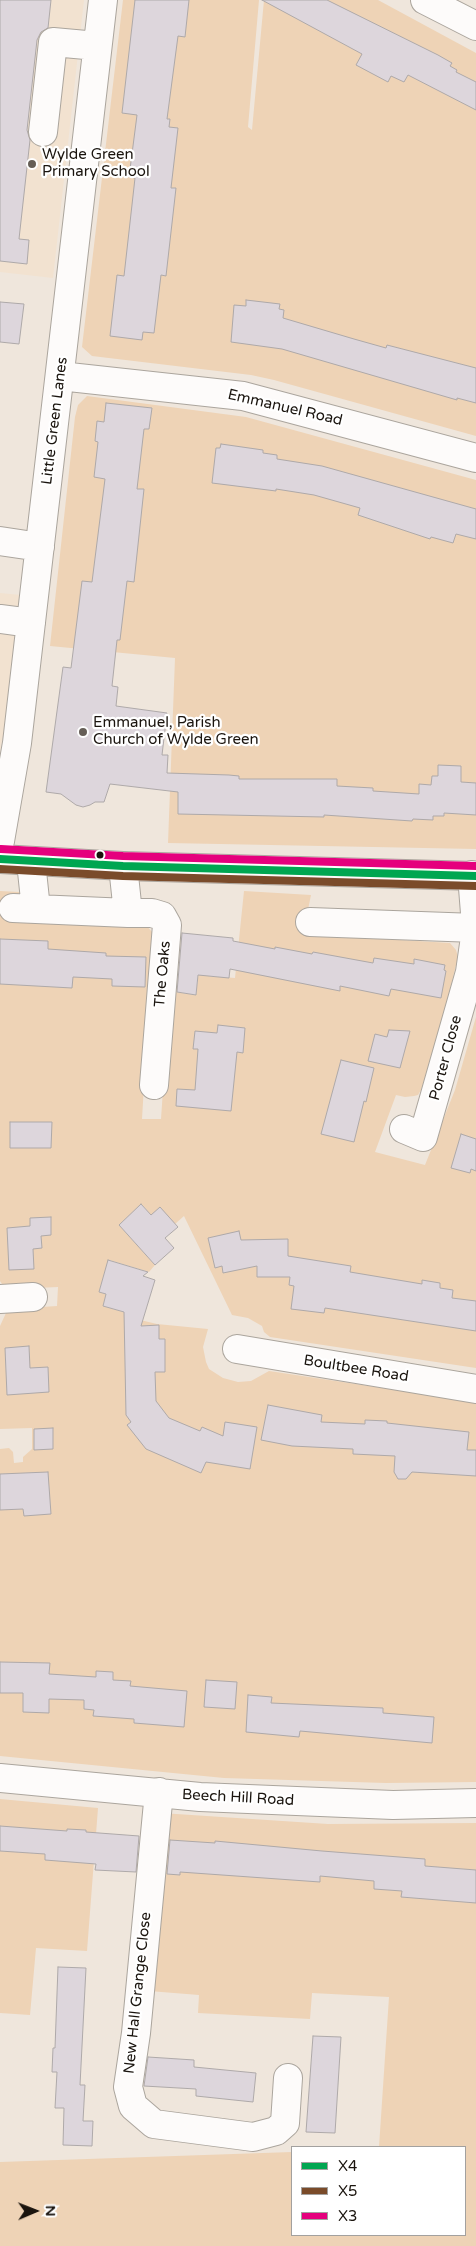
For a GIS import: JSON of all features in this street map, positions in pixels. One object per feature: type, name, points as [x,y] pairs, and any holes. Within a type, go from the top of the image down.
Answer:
[{"type":"street","name":"Little Green Lanes","points":[[0,841],[8,742],[31,623],[103,0]]},
{"type":"street","points":[[425,0],[476,26]]},
{"type":"street","points":[[43,132],[53,42],[97,46]]},
{"type":"street","name":"Emmanuel Road","points":[[60,376],[243,396],[476,458]]},
{"type":"street","points":[[0,541],[40,547]]},
{"type":"street","points":[[0,619],[31,623]]},
{"type":"street","points":[[0,860],[123,866],[474,876]]},
{"type":"street","points":[[31,862],[25,908],[128,913],[123,866]]},
{"type":"street","name":"Porter Close","points":[[404,1129],[423,1136],[470,972],[476,928],[474,876]]},
{"type":"street","name":"The Oaks","points":[[128,913],[152,913],[162,916],[167,925],[154,1085]]},
{"type":"street","points":[[310,922],[476,928]]},
{"type":"street","points":[[0,1299],[33,1297]]},
{"type":"street","name":"Boultbee Road","points":[[237,1349],[476,1389]]},
{"type":"street","name":"Beech Hill Road","points":[[0,1778],[200,1797],[393,1805],[476,1803]]},
{"type":"street","name":"New Hall Grange Close","points":[[159,1792],[136,2033],[128,2086],[133,2106],[154,2124],[253,2137],[276,2131],[285,2123],[288,2078]]},
{"type":"shaded area","name":"Wylde Green Primary School","points":[[0,0],[84,0],[53,278],[0,272]]},
{"type":"shaded area","points":[[123,0],[259,0],[248,127],[252,130],[264,0],[378,0],[476,53],[476,436],[274,380],[251,375],[92,356],[82,347]]},
{"type":"shaded area","points":[[87,396],[246,417],[476,480],[476,849],[168,843],[175,658],[50,646],[75,417],[78,405]]},
{"type":"shaded area","points":[[0,593],[21,595],[8,707],[0,752]]},
{"type":"shaded area","points":[[0,891],[19,892],[19,920],[145,924],[153,933],[142,1119],[161,1119],[170,987],[177,988],[176,992],[196,995],[200,962],[209,976],[235,978],[244,891],[311,895],[303,934],[450,943],[456,950],[458,957],[440,1030],[421,1090],[418,1095],[414,1096],[396,1095],[375,1152],[425,1165],[455,1090],[476,1017],[476,1368],[270,1337],[264,1332],[262,1326],[248,1318],[232,1315],[184,1216],[175,1224],[151,1215],[142,1205],[119,1225],[155,1265],[149,1272],[109,1260],[99,1292],[106,1294],[103,1306],[137,1316],[136,1319],[157,1324],[208,1329],[203,1347],[206,1362],[209,1369],[223,1378],[238,1382],[251,1381],[269,1371],[476,1402],[476,1782],[386,1783],[224,1778],[0,1756],[0,1449],[9,1448],[13,1452],[14,1463],[23,1462],[23,1457],[32,1449],[32,1428],[0,1429],[0,1326],[6,1313],[12,1309],[57,1306],[58,1287],[13,1289],[4,1287],[0,1281]]},
{"type":"shaded area","points":[[0,1799],[98,1808],[87,1951],[36,1948],[30,2015],[0,2013]]},
{"type":"shaded area","points":[[161,1813],[328,1824],[476,1823],[476,2246],[0,2246],[0,2162],[291,2152],[291,2236],[466,2236],[466,2146],[379,2146],[389,1997],[312,1993],[310,2019],[198,2013],[199,1995],[149,1991]]},
{"type":"building","points":[[0,0],[51,0],[48,28],[41,32],[37,40],[27,130],[30,140],[19,239],[29,240],[27,264],[0,261]]},
{"type":"building","points":[[135,0],[189,0],[185,37],[178,36],[167,119],[170,119],[169,127],[178,128],[171,188],[176,188],[166,276],[161,275],[154,333],[143,332],[142,340],[110,336],[117,275],[124,276],[135,178],[129,177],[137,115],[122,113]]},
{"type":"building","points":[[262,0],[327,0],[438,55],[452,63],[450,66],[457,70],[456,72],[476,82],[476,110],[408,75],[404,82],[391,76],[388,82],[356,65],[362,54]]},
{"type":"building","points":[[246,300],[280,304],[279,309],[284,310],[283,318],[354,339],[386,348],[387,345],[476,368],[476,403],[457,398],[457,400],[282,349],[231,342],[234,305],[246,306]]},
{"type":"building","points":[[0,302],[24,304],[19,344],[0,342]]},
{"type":"building","points":[[106,403],[152,408],[149,429],[144,429],[137,489],[144,489],[134,582],[127,581],[120,640],[117,640],[112,686],[118,687],[116,706],[167,713],[162,755],[168,755],[167,773],[229,775],[239,776],[239,779],[337,779],[337,786],[373,788],[373,791],[419,794],[419,784],[431,785],[432,776],[438,776],[438,765],[461,766],[461,782],[476,783],[476,815],[444,813],[444,816],[433,816],[433,820],[413,819],[412,821],[324,815],[324,817],[178,814],[178,792],[110,784],[104,802],[95,802],[83,807],[76,805],[61,794],[46,792],[63,667],[71,668],[82,581],[92,582],[105,479],[94,477],[98,442],[95,441],[97,421],[104,422]]},
{"type":"building","points":[[221,444],[263,450],[263,453],[277,455],[277,459],[322,466],[476,509],[476,539],[456,534],[453,543],[431,537],[430,539],[358,515],[360,508],[314,495],[276,489],[276,491],[212,483],[216,448],[220,448]]},
{"type":"building","points":[[182,933],[233,938],[233,941],[275,949],[275,947],[312,954],[313,952],[373,963],[374,958],[414,964],[414,959],[445,965],[444,970],[446,971],[441,998],[391,989],[389,996],[340,986],[340,991],[230,969],[229,978],[198,975],[196,995],[177,992]]},
{"type":"building","points":[[0,939],[48,941],[48,949],[106,953],[106,956],[146,957],[145,987],[112,986],[112,979],[73,977],[72,988],[0,984]]},
{"type":"building","points":[[218,1025],[245,1028],[243,1053],[237,1052],[231,1111],[176,1106],[177,1089],[195,1090],[198,1049],[193,1049],[195,1031],[217,1033]]},
{"type":"building","points":[[389,1030],[410,1031],[400,1068],[368,1061],[375,1034],[387,1037]]},
{"type":"building","points":[[341,1060],[374,1068],[354,1142],[321,1134]]},
{"type":"building","points":[[10,1122],[52,1122],[51,1148],[10,1148]]},
{"type":"building","points":[[461,1134],[476,1139],[476,1171],[471,1169],[470,1173],[451,1168]]},
{"type":"building","points":[[141,1204],[151,1215],[160,1207],[178,1227],[165,1238],[174,1248],[155,1265],[119,1225]]},
{"type":"building","points":[[51,1217],[51,1235],[41,1236],[42,1248],[33,1249],[34,1269],[9,1270],[7,1228],[30,1226],[30,1218]]},
{"type":"building","points":[[239,1231],[241,1240],[288,1239],[288,1256],[351,1266],[350,1272],[422,1284],[422,1280],[440,1283],[440,1288],[453,1290],[452,1298],[476,1301],[476,1331],[325,1308],[324,1313],[291,1309],[294,1286],[289,1285],[290,1277],[257,1277],[257,1266],[223,1273],[222,1266],[215,1268],[208,1238]]},
{"type":"building","points":[[108,1260],[148,1272],[143,1276],[155,1280],[141,1326],[159,1325],[159,1339],[165,1339],[165,1372],[155,1372],[156,1401],[169,1418],[200,1431],[202,1427],[223,1436],[225,1422],[257,1427],[250,1469],[206,1462],[201,1473],[146,1449],[127,1425],[131,1422],[126,1415],[124,1312],[103,1306],[106,1294],[99,1292]]},
{"type":"building","points":[[29,1346],[30,1368],[48,1367],[49,1392],[7,1395],[5,1348]]},
{"type":"building","points":[[268,1405],[322,1415],[321,1422],[365,1424],[365,1420],[387,1421],[387,1423],[469,1432],[467,1450],[476,1450],[476,1476],[412,1472],[406,1479],[398,1479],[394,1472],[395,1456],[353,1454],[353,1449],[292,1446],[261,1440]]},
{"type":"building","points":[[53,1428],[53,1449],[34,1450],[34,1429]]},
{"type":"building","points":[[48,1472],[51,1514],[24,1516],[23,1509],[0,1510],[0,1474]]},
{"type":"building","points":[[0,1662],[50,1663],[49,1674],[96,1677],[96,1671],[113,1672],[113,1680],[131,1681],[130,1686],[187,1691],[184,1727],[134,1723],[134,1719],[93,1716],[94,1710],[84,1709],[84,1700],[49,1699],[49,1713],[23,1712],[23,1693],[0,1693]]},
{"type":"building","points":[[206,1680],[237,1682],[235,1709],[204,1707]]},
{"type":"building","points":[[248,1695],[272,1697],[271,1703],[383,1708],[383,1713],[434,1717],[432,1743],[300,1731],[299,1737],[246,1732]]},
{"type":"building","points":[[0,1826],[67,1831],[67,1829],[86,1830],[86,1832],[139,1836],[136,1872],[95,1870],[96,1864],[45,1860],[45,1854],[0,1851]]},
{"type":"building","points":[[170,1840],[215,1843],[215,1841],[425,1859],[425,1866],[476,1870],[476,1903],[401,1897],[402,1891],[374,1889],[374,1881],[320,1876],[320,1882],[180,1872],[180,1875],[167,1874]]},
{"type":"building","points":[[58,1967],[86,1968],[80,2085],[85,2085],[83,2121],[93,2121],[92,2146],[63,2145],[64,2108],[55,2108],[57,2072],[52,2072],[53,2048],[55,2048]]},
{"type":"building","points":[[313,2036],[341,2037],[335,2133],[306,2132]]},
{"type":"building","points":[[148,2057],[194,2060],[194,2067],[256,2073],[253,2102],[196,2096],[196,2089],[144,2086]]},
{"type":"transit line","name":"X3","points":[[1,849],[123,856],[476,866]]},
{"type":"transit line","name":"X4","points":[[0,859],[123,866],[476,876]]},
{"type":"transit line","name":"X5","points":[[0,869],[123,876],[476,886]]},
{"type":"place","name":"Wylde Green Primary School","points":[[32,164]]},
{"type":"place","name":"Emmanuel, Parish Church of Wylde Green","points":[[83,732]]}]
